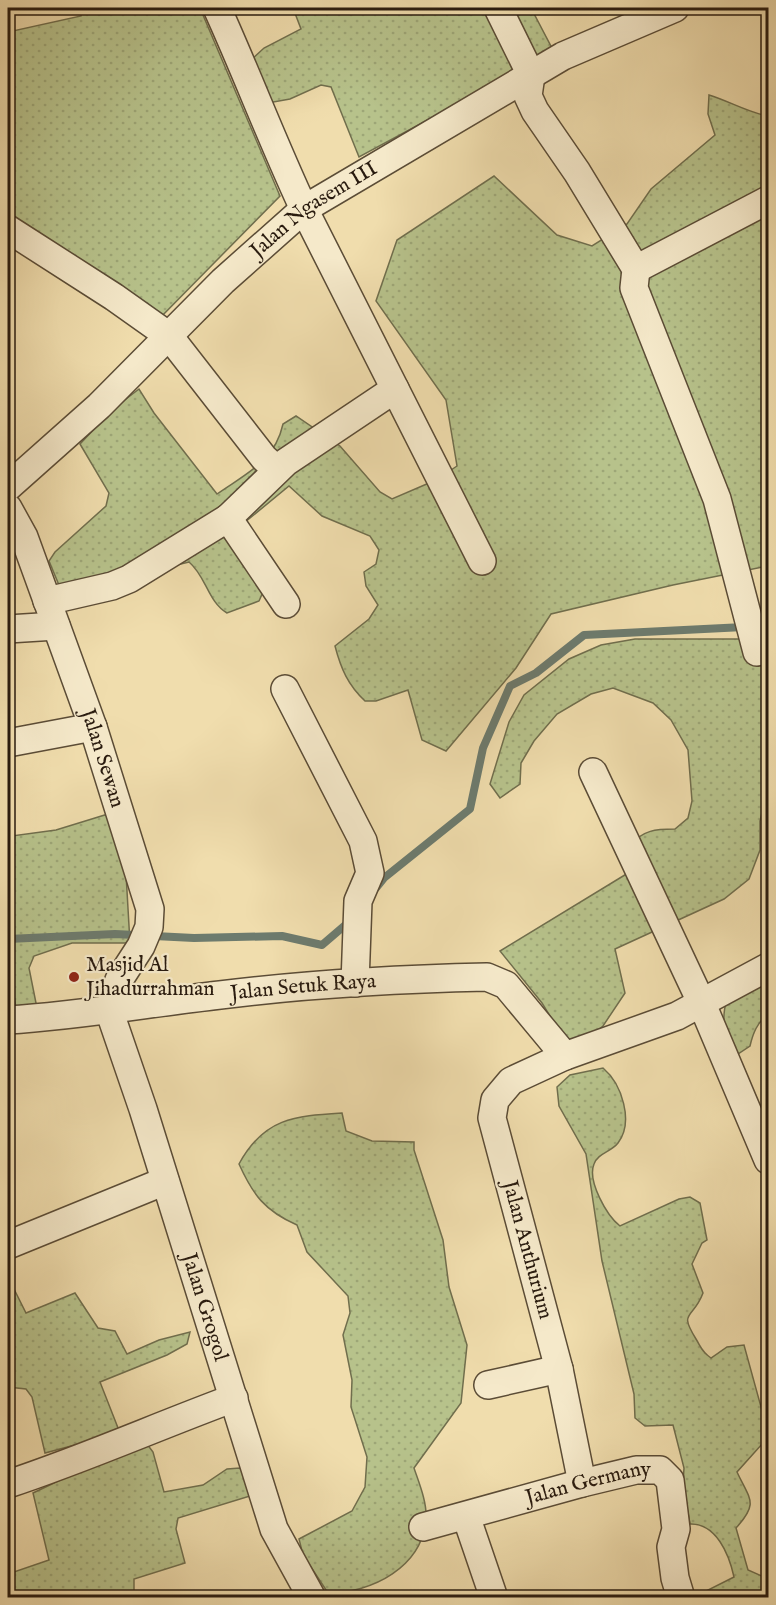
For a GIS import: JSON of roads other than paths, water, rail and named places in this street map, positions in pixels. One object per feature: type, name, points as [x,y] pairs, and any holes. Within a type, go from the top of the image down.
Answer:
[{"type":"street","points":[[217,8],[304,209],[482,561]]},
{"type":"street","points":[[498,8],[531,75],[528,96],[535,111],[577,172],[636,269],[634,288],[717,499],[754,622]]},
{"type":"street","name":"Jalan Ngasem III","points":[[8,487],[99,406],[223,281],[304,209],[563,56],[664,10]]},
{"type":"street","points":[[636,269],[768,200]]},
{"type":"street","points":[[8,229],[114,297],[169,336],[264,458],[276,469]]},
{"type":"street","points":[[8,629],[51,614],[129,579],[228,518],[276,469],[395,389]]},
{"type":"street","name":"Jalan Sewan","points":[[8,508],[24,537],[93,727],[150,909],[149,927],[141,946],[119,980],[109,1010]]},
{"type":"street","points":[[228,518],[286,604]]},
{"type":"street","points":[[285,689],[363,841],[370,873],[357,913],[355,983]]},
{"type":"street","points":[[8,743],[93,727]]},
{"type":"street","points":[[592,772],[702,1004],[768,1160]]},
{"type":"street","name":"Jalan Anthurium","points":[[582,1483],[559,1370],[492,1119],[495,1100],[510,1082],[565,1056],[677,1016],[768,967]]},
{"type":"street","name":"Jalan Setuk Raya","points":[[8,1020],[109,1010],[221,994],[355,983],[487,977],[506,985],[565,1056]]},
{"type":"street","name":"Jalan Grogol","points":[[109,1010],[274,1529],[312,1598]]},
{"type":"street","points":[[8,1245],[165,1181]]},
{"type":"street","points":[[488,1385],[559,1370]]},
{"type":"street","points":[[8,1484],[58,1467],[96,1450],[234,1398]]},
{"type":"street","name":"Jalan Germany","points":[[423,1527],[636,1470],[660,1470],[670,1480],[676,1529],[671,1547],[675,1578],[681,1598]]},
{"type":"street","points":[[466,1516],[494,1598]]},
{"type":"waterway","points":[[376,888],[384,878],[470,809],[483,748],[510,686],[536,673],[584,635],[744,627]]},
{"type":"waterway","points":[[8,939],[115,934],[194,938],[282,936],[322,945],[350,921]]},
{"type":"place","name":"Masjid Al Jihadurrahman","points":[[74,977]]}]
